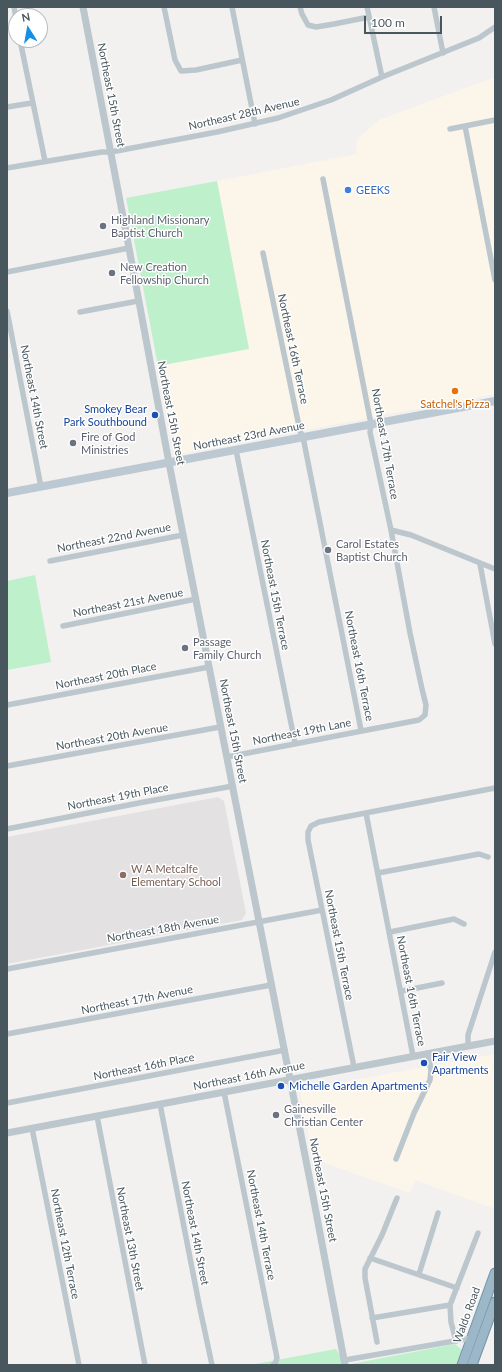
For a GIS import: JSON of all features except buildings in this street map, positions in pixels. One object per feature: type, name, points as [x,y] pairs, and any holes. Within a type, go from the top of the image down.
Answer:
[{"type":"highway","name":"Waldo Road","points":[[472,1365],[484,1331],[492,1299],[495,1273]]},
{"type":"highway","name":"Waldo Road","points":[[462,1365],[472,1338],[492,1299]]},
{"type":"highway","points":[[484,1331],[495,1318]]},
{"type":"main road","name":"Northeast 23rd Avenue","points":[[7,493],[495,401]]},
{"type":"street","name":"Northeast 15th Street","points":[[83,7],[169,463],[210,667],[220,727],[285,1050],[345,1362]]},
{"type":"street","points":[[164,7],[175,60],[181,71],[196,70],[242,60]]},
{"type":"street","points":[[232,7],[255,124]]},
{"type":"street","points":[[300,7],[308,25],[316,26],[334,24],[369,17]]},
{"type":"street","points":[[367,7],[382,77]]},
{"type":"street","points":[[434,7],[443,53]]},
{"type":"street","name":"Northeast 28th Avenue","points":[[7,168],[102,152],[111,152],[255,124],[311,108],[382,77],[479,38],[495,27]]},
{"type":"street","points":[[22,48],[45,161]]},
{"type":"street","points":[[7,108],[32,103]]},
{"type":"street","points":[[450,129],[495,120]]},
{"type":"street","points":[[465,126],[495,280]]},
{"type":"street","name":"Northeast 17th Terrace","points":[[323,179],[371,424],[370,432],[391,530],[410,633],[424,695],[426,706],[425,713]]},
{"type":"street","points":[[7,272],[129,248]]},
{"type":"street","name":"Northeast 16th Terrace","points":[[263,253],[297,416],[303,437],[361,730]]},
{"type":"street","points":[[80,312],[138,301]]},
{"type":"street","name":"Northeast 14th Street","points":[[7,311],[8,327],[41,487]]},
{"type":"street","name":"Northeast 15th Terrace","points":[[236,450],[295,743]]},
{"type":"street","points":[[391,530],[411,535],[495,569]]},
{"type":"street","name":"Northeast 22nd Avenue","points":[[50,561],[183,535]]},
{"type":"street","points":[[480,564],[495,644]]},
{"type":"street","name":"Northeast 21st Avenue","points":[[63,626],[196,599]]},
{"type":"street","name":"Northeast 20th Place","points":[[7,705],[210,667]]},
{"type":"street","name":"Northeast 19th Lane","points":[[227,757],[419,720],[425,713]]},
{"type":"street","name":"Northeast 20th Avenue","points":[[7,766],[220,727]]},
{"type":"street","name":"Northeast 19th Place","points":[[7,829],[233,786]]},
{"type":"street","points":[[366,812],[495,788]]},
{"type":"street","name":"Northeast 16th Terrace","points":[[366,812],[402,991],[413,1056]]},
{"type":"street","name":"Northeast 15th Terrace","points":[[354,1067],[308,840],[308,832],[311,826],[319,822],[366,812]]},
{"type":"street","points":[[378,873],[479,854],[488,857]]},
{"type":"street","name":"Northeast 18th Avenue","points":[[7,969],[322,910]]},
{"type":"street","points":[[390,932],[454,919],[464,924]]},
{"type":"street","points":[[468,1046],[468,1035],[495,952]]},
{"type":"street","points":[[402,991],[442,983]]},
{"type":"street","name":"Northeast 17th Avenue","points":[[7,1034],[271,985]]},
{"type":"street","name":"Northeast 16th Avenue","points":[[7,1133],[495,1041]]},
{"type":"street","name":"Northeast 16th Place","points":[[7,1103],[285,1050]]},
{"type":"street","points":[[396,1159],[414,1113],[430,1080],[431,1070],[428,1054]]},
{"type":"street","name":"Northeast 14th Terrace","points":[[224,1092],[277,1358],[274,1364]]},
{"type":"street","name":"Northeast 14th Street","points":[[160,1104],[212,1365]]},
{"type":"street","name":"Northeast 13th Street","points":[[96,1116],[145,1365]]},
{"type":"street","name":"Northeast 12th Terrace","points":[[32,1128],[79,1365]]},
{"type":"street","points":[[377,1342],[365,1278],[365,1269],[382,1235],[397,1198]]},
{"type":"street","points":[[418,1274],[438,1213]]},
{"type":"street","points":[[456,1341],[451,1322],[450,1306],[478,1233]]},
{"type":"street","points":[[370,1258],[456,1288]]},
{"type":"street","points":[[372,1318],[450,1306]]},
{"type":"street","points":[[345,1362],[472,1338]]},
{"type":"shaded area","points":[[495,77],[495,394],[175,455],[158,366],[249,348],[217,181],[357,154],[356,144],[359,137],[379,120]]},
{"type":"shaded area","name":"W A Metcalfe Elementary School","points":[[218,797],[224,801],[246,913],[242,920],[7,964],[7,837]]},
{"type":"shaded area","points":[[495,1054],[495,1209],[415,1180],[410,1193],[313,1159],[300,1090]]},
{"type":"green space","points":[[217,181],[249,349],[158,366],[126,198]]},
{"type":"green space","points":[[35,575],[51,662],[7,670],[7,581]]},
{"type":"green space","points":[[455,1344],[462,1350],[457,1365],[346,1365]]},
{"type":"green space","points":[[336,1349],[346,1365],[250,1365]]},
{"type":"place","name":"GEEKS","points":[[348,190]]},
{"type":"place","name":"Highland Missionary Baptist Church","points":[[103,226]]},
{"type":"place","name":"New Creation Fellowship Church","points":[[112,273]]},
{"type":"place","name":"Satchel's Pizza","points":[[455,391]]},
{"type":"place","name":"Smokey Bear Park Southbound","points":[[155,415]]},
{"type":"place","name":"Fire of God Ministries","points":[[73,443]]},
{"type":"place","name":"Carol Estates Baptist Church","points":[[328,550]]},
{"type":"place","name":"Passage Family Church","points":[[185,648]]},
{"type":"place","name":"W A Metcalfe Elementary School","points":[[123,875]]},
{"type":"place","name":"Fair View Apartments","points":[[424,1063]]},
{"type":"place","name":"Michelle Garden Apartments","points":[[281,1086]]},
{"type":"place","name":"Gainesville Christian Center","points":[[276,1115]]}]
